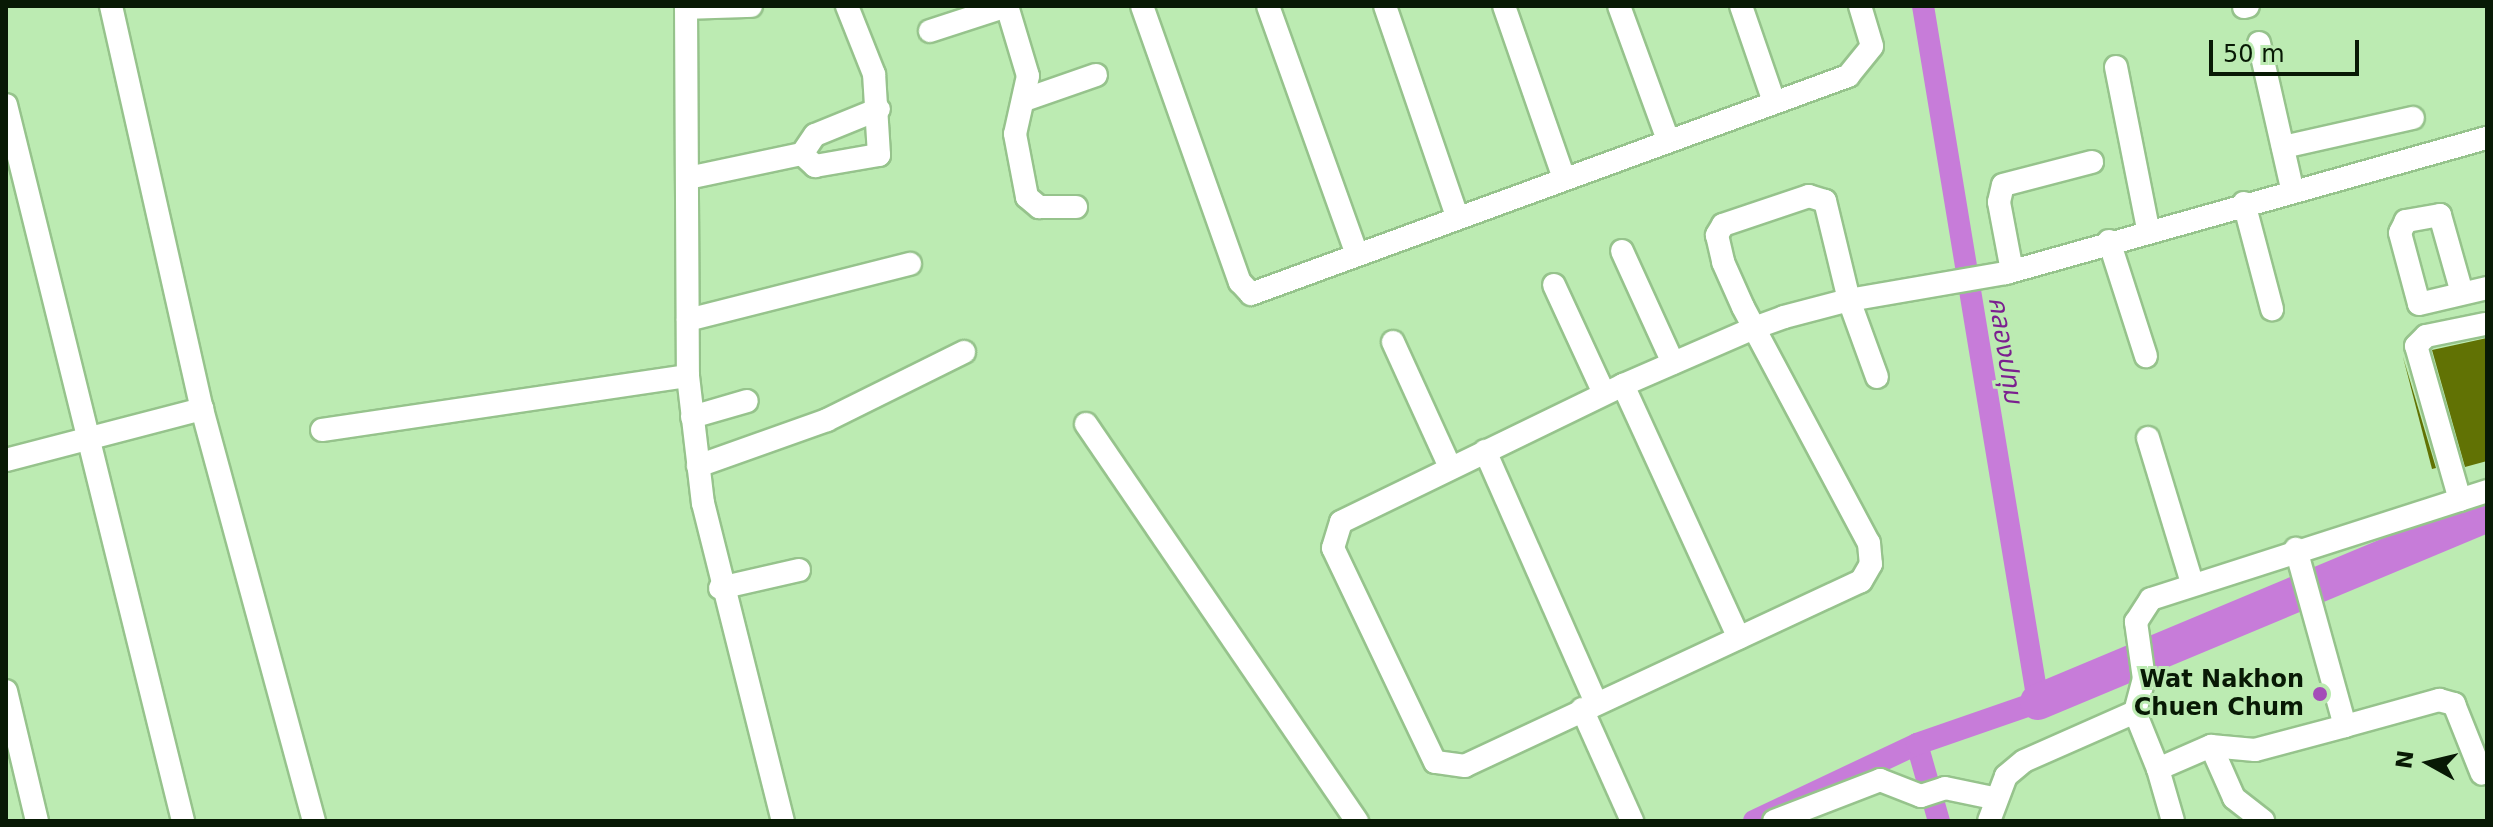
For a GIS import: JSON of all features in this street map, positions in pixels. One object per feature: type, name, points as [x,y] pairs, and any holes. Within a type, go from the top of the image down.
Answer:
[{"type":"street","points":[[111,6],[202,409],[314,821]]},
{"type":"street","points":[[751,6],[686,7],[688,376],[698,466],[720,588],[783,821]]},
{"type":"street","points":[[802,154],[815,166],[879,155],[879,109],[868,51],[847,6]]},
{"type":"street","points":[[930,31],[1007,6],[1028,76],[1027,99],[1015,134],[1027,197],[1039,207],[1076,207]]},
{"type":"street","points":[[1142,6],[1240,282],[1251,294],[1270,292],[1357,255],[1667,137],[1848,76],[1865,63],[1872,46],[1860,6]]},
{"type":"street","points":[[1268,6],[1357,255]]},
{"type":"street","points":[[1385,6],[1457,216]]},
{"type":"street","points":[[1504,6],[1563,175]]},
{"type":"street","points":[[1619,6],[1667,137]]},
{"type":"street","points":[[1741,6],[1773,99]]},
{"type":"street","points":[[2259,43],[2292,188]]},
{"type":"street","points":[[2116,67],[2148,229]]},
{"type":"street","points":[[1027,99],[1096,75]]},
{"type":"street","points":[[6,105],[183,821]]},
{"type":"street","points":[[688,178],[802,154],[815,135],[879,109]]},
{"type":"street","points":[[2283,147],[2413,118]]},
{"type":"street","points":[[1877,377],[1849,300],[1829,211],[1819,196],[1809,196],[1734,219],[1717,235],[1754,328],[1869,543],[1871,564],[1861,581],[1465,766],[1435,762],[1333,548],[1341,522],[1614,389],[1754,328],[1849,300],[2009,272],[2292,188],[2487,138]]},
{"type":"street","points":[[2009,272],[1999,202],[2003,185],[2092,162]]},
{"type":"street","points":[[2244,203],[2272,309]]},
{"type":"street","points":[[2109,241],[2146,356]]},
{"type":"street","points":[[1622,251],[1673,363]]},
{"type":"street","points":[[688,320],[910,264]]},
{"type":"street","points":[[1554,285],[1614,389],[1739,638]]},
{"type":"street","points":[[2462,293],[2487,288]]},
{"type":"street","points":[[2460,500],[2416,346],[2426,336],[2485,324]]},
{"type":"street","points":[[1393,342],[1450,467]]},
{"type":"street","points":[[698,466],[827,420],[964,352]]},
{"type":"street","points":[[322,430],[688,376]]},
{"type":"street","points":[[692,417],[747,401]]},
{"type":"street","points":[[6,460],[202,409]]},
{"type":"street","points":[[1086,424],[1357,821]]},
{"type":"street","points":[[2148,438],[2192,583]]},
{"type":"street","points":[[1485,451],[1589,706],[1632,821]]},
{"type":"street","points":[[2173,821],[2158,769],[2135,712],[2144,679],[2134,638],[2151,599],[2296,549],[2487,491]]},
{"type":"street","points":[[2296,549],[2345,726]]},
{"type":"street","points":[[720,588],[799,570]]},
{"type":"street","points":[[6,691],[37,821]]},
{"type":"street","points":[[2158,769],[2211,746],[2255,750],[2439,700],[2454,704],[2482,774]]},
{"type":"street","points":[[1989,821],[1993,798],[2024,761],[2135,712]]},
{"type":"street","points":[[2211,746],[2234,798],[2263,821]]},
{"type":"street","points":[[1774,821],[1868,781],[1921,796],[1945,788],[1993,798]]},
{"type":"building","points":[[2487,338],[2487,461],[2465,467],[2432,350]]},
{"type":"building","points":[[2403,357],[2436,468],[2432,469]]},
{"type":"waterway","name":"คลองปทุม","points":[[1754,821],[1917,744],[2038,702],[1923,6]]},
{"type":"waterway","points":[[2038,702],[2487,514]]},
{"type":"waterway","points":[[1917,744],[1939,821]]},
{"type":"place","name":"Wat Nakhon Chuen Chum","points":[[2320,694]]}]
